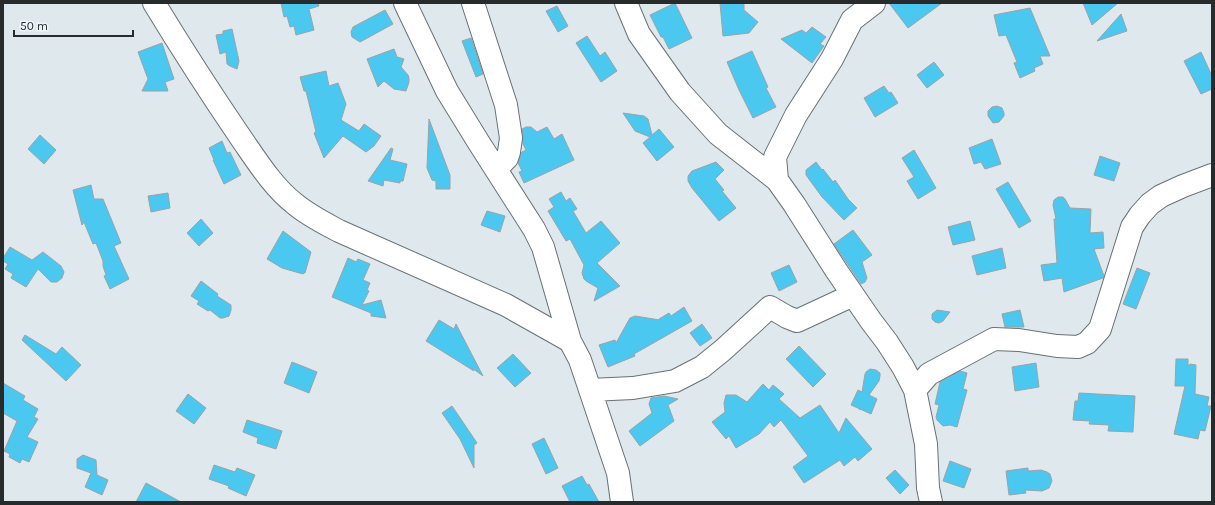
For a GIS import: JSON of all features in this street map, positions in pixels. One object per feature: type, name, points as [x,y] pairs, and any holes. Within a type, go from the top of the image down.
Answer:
[{"type":"street","points":[[154,3],[255,158],[294,204],[339,231],[506,305],[570,341]]},
{"type":"street","points":[[405,3],[447,91],[534,229],[543,247],[570,341],[580,360],[618,473],[622,502]]},
{"type":"street","points":[[473,3],[506,105],[511,138],[507,158],[496,169]]},
{"type":"street","points":[[626,3],[639,34],[680,92],[718,134],[777,180],[836,270],[903,367],[915,390],[926,444],[928,488],[931,502]]},
{"type":"street","points":[[777,180],[775,157],[796,115],[832,59],[852,20],[874,3]]},
{"type":"street","points":[[915,390],[929,374],[994,340],[1019,340],[1057,346],[1078,347],[1087,343],[1100,329],[1132,227],[1140,215],[1150,204],[1161,196],[1212,175]]},
{"type":"street","points":[[590,390],[633,388],[675,381],[702,367],[770,307],[797,321],[853,295]]},
{"type":"building","points":[[281,3],[318,3],[319,6],[309,9],[314,30],[296,35],[294,26],[290,27],[287,16],[284,17]]},
{"type":"building","points":[[675,3],[692,38],[669,49],[650,15]]},
{"type":"building","points":[[720,3],[744,3],[744,10],[758,22],[749,33],[723,36]]},
{"type":"building","points":[[889,3],[942,3],[908,28]]},
{"type":"building","points":[[1083,3],[1118,3],[1092,25]]},
{"type":"building","points":[[557,6],[568,26],[558,32],[546,11]]},
{"type":"building","points":[[1030,8],[1050,56],[1040,56],[1043,64],[1034,68],[1035,71],[1020,78],[1014,63],[1017,62],[1006,35],[999,36],[994,15]]},
{"type":"building","points":[[385,10],[393,24],[360,42],[352,37],[351,32],[353,27]]},
{"type":"building","points":[[1121,14],[1127,31],[1097,41]]},
{"type":"building","points":[[812,27],[826,37],[820,44],[824,46],[812,63],[781,39],[802,30],[806,33]]},
{"type":"building","points":[[232,29],[239,61],[237,69],[227,64],[226,52],[220,54],[216,35],[223,34],[223,31]]},
{"type":"building","points":[[587,36],[600,56],[605,52],[617,71],[601,82],[576,43]]},
{"type":"building","points":[[471,38],[483,74],[476,77],[462,41]]},
{"type":"building","points":[[162,43],[174,79],[165,82],[168,91],[142,91],[148,79],[138,52]]},
{"type":"building","points":[[394,49],[397,57],[404,59],[401,67],[409,78],[406,91],[394,89],[384,81],[378,87],[367,59]]},
{"type":"building","points":[[752,51],[768,87],[766,88],[776,107],[753,118],[727,62]]},
{"type":"building","points":[[1201,52],[1212,76],[1212,89],[1201,94],[1184,61]]},
{"type":"building","points":[[934,62],[944,75],[927,88],[917,75]]},
{"type":"building","points":[[326,71],[329,86],[338,83],[346,104],[341,120],[359,131],[364,124],[381,136],[374,146],[366,152],[343,136],[324,158],[314,133],[316,132],[306,91],[304,91],[300,77]]},
{"type":"building","points":[[884,86],[889,93],[891,92],[898,103],[875,117],[864,98]]},
{"type":"building","points":[[997,106],[1002,108],[1004,116],[999,122],[993,123],[988,116],[988,111],[992,107]]},
{"type":"building","points":[[623,113],[644,116],[648,119],[652,135],[659,129],[674,147],[657,161],[643,143],[650,137],[635,131]]},
{"type":"building","points":[[429,119],[450,175],[450,189],[436,189],[436,181],[432,180],[427,168]]},
{"type":"building","points":[[531,127],[537,132],[547,127],[554,139],[562,134],[574,160],[524,183],[519,172],[522,171],[518,163],[522,152],[526,150],[523,144],[522,129]]},
{"type":"building","points":[[40,135],[56,150],[44,164],[28,149]]},
{"type":"building","points":[[992,139],[1001,164],[985,169],[981,162],[974,164],[969,148]]},
{"type":"building","points":[[222,141],[227,153],[230,152],[241,175],[224,184],[209,148]]},
{"type":"building","points":[[391,148],[393,149],[390,160],[407,164],[403,181],[400,181],[400,183],[384,180],[383,186],[368,181]]},
{"type":"building","points":[[914,150],[936,188],[918,199],[907,181],[914,177],[902,158]]},
{"type":"building","points":[[1100,156],[1120,163],[1114,181],[1094,175]]},
{"type":"building","points":[[716,162],[724,170],[715,179],[724,190],[722,191],[736,208],[719,221],[688,181],[688,176],[692,171]]},
{"type":"building","points":[[816,162],[833,182],[835,180],[848,199],[857,208],[844,220],[822,197],[806,175],[806,170]]},
{"type":"building","points":[[1008,182],[1031,221],[1019,228],[996,189]]},
{"type":"building","points":[[91,185],[94,199],[103,199],[121,243],[114,246],[129,279],[110,289],[104,276],[106,275],[103,261],[96,243],[93,244],[84,222],[82,225],[73,190]]},
{"type":"building","points":[[561,192],[566,201],[570,198],[577,209],[573,211],[586,233],[601,221],[620,243],[597,263],[620,286],[594,301],[598,288],[584,279],[582,273],[584,265],[570,239],[566,241],[548,211],[554,207],[549,199]]},
{"type":"building","points":[[168,193],[170,208],[151,212],[148,196]]},
{"type":"building","points":[[1058,197],[1063,197],[1070,208],[1091,209],[1090,233],[1103,232],[1104,248],[1094,249],[1104,276],[1103,278],[1064,292],[1062,278],[1044,281],[1041,265],[1057,263],[1054,219],[1056,219],[1053,205],[1054,200]]},
{"type":"building","points":[[487,211],[505,216],[500,232],[481,225]]},
{"type":"building","points":[[201,219],[213,233],[199,246],[187,233]]},
{"type":"building","points":[[970,221],[975,240],[953,245],[948,227]]},
{"type":"building","points":[[853,230],[872,255],[862,262],[867,278],[865,282],[861,284],[834,244]]},
{"type":"building","points":[[283,231],[311,252],[305,273],[303,274],[282,268],[267,259]]},
{"type":"building","points":[[10,247],[32,260],[43,252],[61,266],[64,272],[62,278],[57,282],[51,282],[38,269],[26,287],[11,278],[13,274],[5,269],[8,264],[3,261],[3,258]]},
{"type":"building","points":[[1002,248],[1006,268],[977,275],[972,256]]},
{"type":"building","points":[[348,258],[356,262],[358,259],[370,264],[363,280],[370,283],[367,290],[369,291],[362,305],[381,300],[386,318],[371,316],[371,313],[332,297]]},
{"type":"building","points":[[789,265],[797,282],[779,291],[771,273]]},
{"type":"building","points":[[1137,268],[1150,273],[1136,309],[1123,304]]},
{"type":"building","points":[[201,281],[218,294],[217,296],[231,305],[229,316],[220,318],[210,310],[208,311],[197,304],[199,301],[191,296]]},
{"type":"building","points":[[684,307],[692,321],[634,354],[635,356],[608,367],[599,345],[615,340],[616,343],[630,318],[635,316],[660,320],[659,319],[669,313],[671,316]]},
{"type":"building","points":[[937,310],[950,312],[943,321],[939,323],[932,319],[932,314]]},
{"type":"building","points":[[1020,310],[1024,327],[1005,327],[1002,314]]},
{"type":"building","points":[[439,320],[454,329],[456,324],[483,376],[426,341]]},
{"type":"building","points":[[702,324],[712,338],[700,346],[690,333]]},
{"type":"building","points":[[25,335],[56,354],[62,347],[81,365],[66,381],[22,340]]},
{"type":"building","points":[[799,346],[826,374],[813,387],[786,359]]},
{"type":"building","points":[[513,354],[531,373],[515,387],[497,368]]},
{"type":"building","points":[[1176,359],[1188,359],[1188,366],[1190,364],[1196,365],[1195,394],[1209,397],[1207,406],[1211,406],[1205,431],[1200,430],[1198,439],[1174,434],[1185,386],[1175,386]]},
{"type":"building","points":[[292,362],[317,372],[309,393],[284,383]]},
{"type":"building","points":[[1036,363],[1039,387],[1015,391],[1012,367]]},
{"type":"building","points":[[870,369],[876,370],[880,373],[879,381],[869,395],[877,399],[871,414],[851,405],[858,390],[862,392],[866,372]]},
{"type":"building","points":[[960,371],[967,373],[963,389],[967,390],[957,427],[950,425],[943,426],[937,420],[936,417],[939,405],[935,404],[940,382]]},
{"type":"building","points":[[3,383],[25,396],[23,400],[38,409],[34,417],[38,419],[27,437],[38,442],[29,462],[22,459],[20,463],[9,457],[10,454],[4,451],[17,421],[3,413]]},
{"type":"building","points":[[763,384],[769,390],[773,385],[784,394],[779,399],[800,418],[820,405],[839,433],[846,418],[872,449],[858,461],[855,457],[844,466],[840,460],[804,483],[793,467],[808,456],[781,420],[774,427],[770,422],[759,434],[736,448],[729,436],[726,439],[712,422],[725,412],[724,403],[726,395],[736,395],[747,402]]},
{"type":"building","points":[[1079,393],[1135,396],[1133,432],[1108,431],[1109,425],[1089,424],[1090,421],[1073,420],[1075,401],[1078,401]]},
{"type":"building","points":[[188,394],[206,408],[194,424],[176,411]]},
{"type":"building","points":[[664,396],[678,399],[668,405],[674,421],[640,446],[629,431],[652,413],[649,404],[651,398]]},
{"type":"building","points":[[452,406],[477,443],[474,445],[474,468],[460,439],[442,413]]},
{"type":"building","points":[[247,420],[282,431],[276,449],[257,443],[258,438],[243,432]]},
{"type":"building","points":[[544,438],[558,468],[546,474],[532,444]]},
{"type":"building","points":[[83,455],[96,460],[97,475],[108,480],[102,495],[85,487],[91,473],[77,468],[77,459]]},
{"type":"building","points":[[950,461],[971,469],[964,488],[943,481]]},
{"type":"building","points":[[214,465],[235,472],[237,468],[255,475],[246,496],[228,488],[229,486],[209,479]]},
{"type":"building","points":[[1028,468],[1028,471],[1041,470],[1050,474],[1052,481],[1049,488],[1042,491],[1025,490],[1026,493],[1009,495],[1006,471]]},
{"type":"building","points":[[895,470],[909,485],[900,494],[886,478]]},
{"type":"building","points":[[582,476],[587,485],[589,484],[599,502],[570,502],[562,486]]},
{"type":"building","points":[[146,483],[181,502],[136,502]]}]
